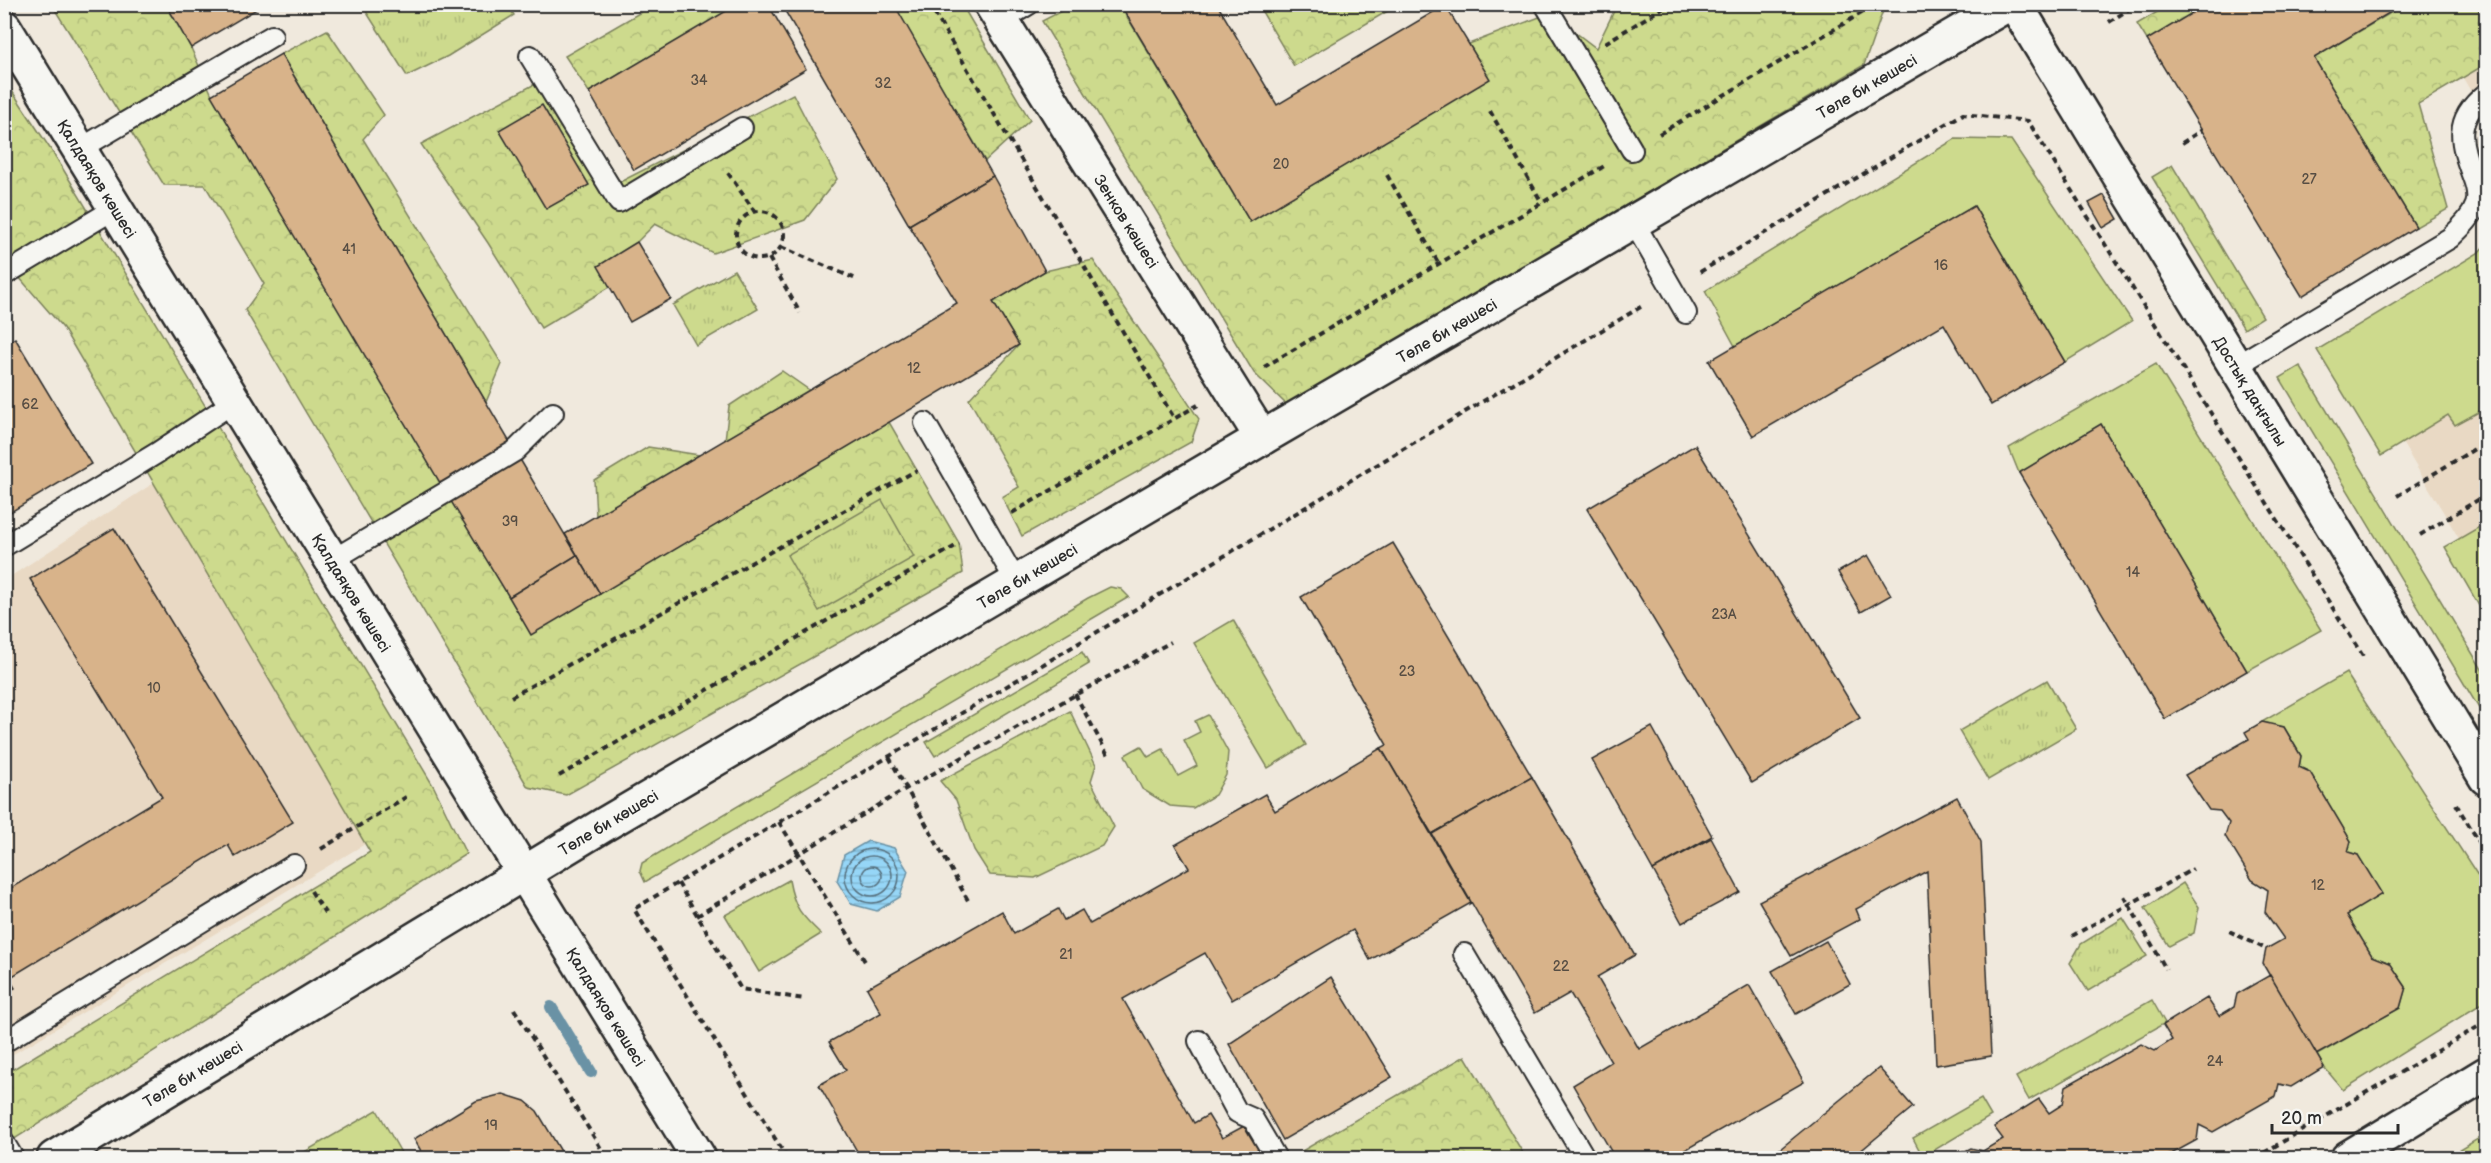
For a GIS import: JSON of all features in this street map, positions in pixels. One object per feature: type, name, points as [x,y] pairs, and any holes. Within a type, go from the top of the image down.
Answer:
[{"type":"main road","name":"Төле би көшесі","points":[[54,1158],[523,873],[1262,438],[2008,4]]},
{"type":"main road","name":"Достық даңғылы","points":[[2015,4],[2234,367],[2487,778]]},
{"type":"main road","name":"Зенков көшесі","points":[[996,13],[1262,438]]},
{"type":"main road","name":"Қалдаяқов көшесі","points":[[4,27],[699,1158]]},
{"type":"main road","points":[[2348,1158],[2487,1074]]},
{"type":"lane","points":[[996,13],[1029,4]]},
{"type":"lane","points":[[1545,4],[1632,150]]},
{"type":"lane","points":[[80,149],[272,36]]},
{"type":"lane","points":[[530,56],[619,202],[742,128]]},
{"type":"lane","points":[[2234,367],[2450,238],[2468,220],[2477,203],[2476,187],[2462,147],[2462,126],[2470,108],[2487,94]]},
{"type":"lane","points":[[4,275],[116,208]]},
{"type":"lane","points":[[1633,221],[1686,313]]},
{"type":"lane","points":[[4,546],[157,453],[234,402]]},
{"type":"lane","points":[[331,561],[514,451],[552,413]]},
{"type":"lane","points":[[925,423],[1017,583]]},
{"type":"lane","points":[[4,1042],[294,865]]},
{"type":"lane","points":[[1464,954],[1585,1158]]},
{"type":"lane","points":[[1198,1041],[1237,1112],[1253,1119],[1276,1158]]},
{"type":"lane","points":[[4,1143],[13,1158]]},
{"type":"path","points":[[929,4],[1174,418]]},
{"type":"path","points":[[1578,60],[1669,4]]},
{"type":"path","points":[[559,776],[1439,264],[1865,10],[1871,4]]},
{"type":"path","points":[[2109,22],[2137,4]]},
{"type":"path","points":[[1490,111],[1542,203]]},
{"type":"path","points":[[787,1158],[634,909],[1963,114],[2028,121],[2368,664]]},
{"type":"path","points":[[2182,143],[2202,130]]},
{"type":"path","points":[[712,148],[754,212]]},
{"type":"path","points":[[1387,175],[1439,264]]},
{"type":"path","points":[[754,212],[770,213],[781,224],[783,240],[781,247],[769,258],[753,259],[746,255],[736,243],[737,227],[747,215],[754,212]]},
{"type":"path","points":[[781,247],[856,279]]},
{"type":"path","points":[[769,258],[800,313]]},
{"type":"path","points":[[2397,496],[2487,442]]},
{"type":"path","points":[[511,697],[943,455]]},
{"type":"path","points":[[2420,535],[2487,495]]},
{"type":"path","points":[[2480,499],[2487,509]]},
{"type":"path","points":[[697,916],[908,788],[1171,642]]},
{"type":"path","points":[[1075,694],[1109,757]]},
{"type":"path","points":[[889,757],[970,904]]},
{"type":"path","points":[[294,865],[406,797]]},
{"type":"path","points":[[2455,804],[2487,853]]},
{"type":"path","points":[[779,822],[867,963]]},
{"type":"path","points":[[2072,936],[2193,869]]},
{"type":"path","points":[[678,883],[741,989],[804,999]]},
{"type":"path","points":[[2124,896],[2166,969]]},
{"type":"path","points":[[2229,931],[2266,949]]},
{"type":"path","points":[[514,1009],[608,1158]]},
{"type":"path","points":[[2255,1158],[2487,1022]]},
{"type":"shaded area","points":[[2486,64],[2486,117],[2463,78]]},
{"type":"shaded area","points":[[2486,248],[2486,584],[2340,338]]},
{"type":"shaded area","points":[[169,473],[380,835],[5,1059],[5,580]]},
{"type":"green space","points":[[52,5],[166,5],[191,48],[212,95],[531,634],[889,422],[959,543],[963,573],[566,795],[528,787],[245,310],[264,284],[205,185],[164,185]]},
{"type":"green space","points":[[362,5],[508,5],[514,15],[448,56],[407,76]]},
{"type":"green space","points":[[653,5],[738,5],[589,92],[565,56]]},
{"type":"green space","points":[[894,5],[962,5],[1030,120],[985,161]]},
{"type":"green space","points":[[1073,5],[1120,5],[1250,222],[1489,79],[1469,44],[1550,13],[1596,48],[1617,5],[1885,5],[1864,65],[1287,405],[1254,373],[1042,21]]},
{"type":"green space","points":[[1258,5],[1398,5],[1294,66]]},
{"type":"green space","points":[[2169,5],[2207,5],[2147,40],[2137,24]]},
{"type":"green space","points":[[2404,5],[2476,5],[2486,23],[2486,64],[2418,104],[2448,209],[2416,227],[2314,58]]},
{"type":"green space","points":[[327,30],[384,115],[363,139],[502,364],[486,402],[281,54]]},
{"type":"green space","points":[[4,79],[57,159],[434,787],[466,854],[5,1145],[5,1074],[370,852],[63,328],[5,261]]},
{"type":"green space","points":[[533,85],[561,89],[620,182],[793,94],[837,179],[805,220],[713,253],[655,224],[637,242],[598,266],[610,287],[541,328],[488,243],[421,144]]},
{"type":"green space","points":[[1955,139],[2011,140],[2132,321],[2065,362],[1974,206],[1735,346],[1705,291]]},
{"type":"green space","points":[[2172,165],[2263,317],[2244,329],[2152,177]]},
{"type":"green space","points":[[2486,244],[2486,408],[2455,425],[2448,415],[2381,456],[2317,350],[2478,253]]},
{"type":"green space","points":[[1093,260],[1199,419],[1191,442],[1022,536],[1002,497],[1019,487],[969,399],[1019,345],[993,302],[1045,271]]},
{"type":"green space","points":[[734,270],[758,309],[696,345],[673,305]]},
{"type":"green space","points":[[2156,364],[2321,630],[2247,671],[2101,424],[2019,473],[2009,448]]},
{"type":"green space","points":[[2300,366],[2486,676],[2486,720],[2280,378]]},
{"type":"green space","points":[[782,371],[809,390],[725,440],[729,406]]},
{"type":"green space","points":[[648,447],[699,455],[596,516],[594,480]]},
{"type":"green space","points":[[882,500],[914,557],[819,611],[787,555]]},
{"type":"green space","points":[[2481,526],[2486,536],[2486,618],[2445,547]]},
{"type":"green space","points":[[1110,587],[1121,589],[1129,597],[645,882],[640,871],[642,863]]},
{"type":"green space","points":[[1233,620],[1306,745],[1268,768],[1194,643]]},
{"type":"green space","points":[[1082,652],[1089,664],[935,756],[926,742]]},
{"type":"green space","points":[[2346,673],[2486,888],[2486,1001],[2343,1090],[2317,1055],[2400,1008],[2406,987],[2390,963],[2372,956],[2347,915],[2358,855],[2348,852],[2351,841],[2310,772],[2299,767],[2301,756],[2284,727],[2262,722]]},
{"type":"green space","points":[[2047,680],[2076,729],[1988,780],[1959,731]]},
{"type":"green space","points":[[1070,711],[1096,765],[1091,781],[1114,827],[1102,846],[1035,878],[990,875],[974,850],[956,800],[940,781]]},
{"type":"green space","points":[[1208,715],[1228,752],[1226,775],[1215,795],[1193,808],[1170,806],[1142,789],[1125,755],[1141,746],[1148,757],[1163,749],[1178,776],[1197,766],[1184,740],[1200,732],[1195,721]]},
{"type":"green space","points":[[789,880],[793,898],[799,910],[821,934],[759,972],[725,915]]},
{"type":"green space","points":[[2183,883],[2199,907],[2194,933],[2169,946],[2145,908]]},
{"type":"green space","points":[[2123,918],[2147,956],[2088,991],[2070,963],[2081,944]]},
{"type":"green space","points":[[2152,1000],[2165,1023],[2029,1100],[2016,1077]]},
{"type":"green space","points":[[1465,1056],[1526,1158],[1307,1158],[1302,1151]]},
{"type":"green space","points":[[1981,1099],[1991,1116],[1923,1157],[1913,1138]]},
{"type":"green space","points":[[377,1110],[404,1158],[294,1158]]},
{"type":"green space","points":[[2486,1134],[2486,1158],[2446,1158]]},
{"type":"water","points":[[868,841],[894,848],[908,871],[900,897],[877,911],[851,904],[837,881],[844,855]]},
{"type":"building","points":[[166,4],[265,4],[191,48]]},
{"type":"building","points":[[738,4],[768,4],[806,69],[634,170],[589,92]]},
{"type":"building","points":[[781,4],[894,4],[993,176],[909,225]]},
{"type":"building","points":[[1120,4],[1217,4],[1277,105],[1445,5],[1490,79],[1250,222]]},
{"type":"building","points":[[2207,4],[2404,4],[2314,58],[2416,227],[2302,296],[2147,40]]},
{"type":"building","points":[[2476,4],[2486,4],[2486,23]]},
{"type":"building","points":[[281,54],[515,451],[446,493],[211,95]]},
{"type":"building","points":[[542,105],[589,185],[546,209],[499,130]]},
{"type":"building","points":[[993,176],[1045,271],[993,302],[1019,345],[600,594],[565,534],[957,303],[909,225]]},
{"type":"building","points":[[2104,195],[2118,219],[2103,228],[2089,203]]},
{"type":"building","points":[[1974,206],[2065,362],[1991,405],[1944,324],[1753,436],[1709,361]]},
{"type":"building","points":[[637,242],[671,299],[630,322],[598,266]]},
{"type":"building","points":[[15,338],[91,464],[4,516],[4,345]]},
{"type":"building","points":[[2101,424],[2247,671],[2165,719],[2019,473]]},
{"type":"building","points":[[1695,445],[1860,718],[1752,783],[1587,509]]},
{"type":"building","points":[[515,451],[577,555],[509,597],[446,493]]},
{"type":"building","points":[[114,528],[293,822],[235,857],[228,845],[9,978],[15,988],[4,994],[4,877],[11,888],[162,797],[30,579]]},
{"type":"building","points":[[1393,543],[1532,777],[1432,834],[1381,748],[1387,745],[1301,597]]},
{"type":"building","points":[[577,555],[600,594],[531,635],[509,597]]},
{"type":"building","points":[[1868,555],[1891,595],[1861,612],[1838,572]]},
{"type":"building","points":[[2262,722],[2284,727],[2301,756],[2299,767],[2310,772],[2351,841],[2348,852],[2358,855],[2382,894],[2347,915],[2372,956],[2390,963],[2406,987],[2400,1008],[2316,1055],[2263,964],[2266,949],[2284,939],[2265,912],[2268,890],[2252,880],[2225,836],[2229,823],[2220,811],[2209,810],[2185,775],[2249,739],[2245,732]]},
{"type":"building","points":[[1652,727],[1712,836],[1653,870],[1592,760]]},
{"type":"building","points":[[1381,748],[1471,903],[1370,960],[1353,930],[1232,1000],[1205,953],[1123,999],[1194,1123],[1208,1115],[1222,1138],[1246,1125],[1266,1158],[861,1158],[819,1085],[846,1070],[829,1042],[881,1013],[867,988],[1002,911],[1014,934],[1058,909],[1064,920],[1082,910],[1090,924],[1189,868],[1175,845],[1265,794],[1275,811]]},
{"type":"building","points":[[1532,777],[1635,955],[1597,977],[1639,1049],[1749,985],[1804,1082],[1671,1158],[1615,1158],[1573,1085],[1611,1062],[1570,993],[1535,1013],[1432,834]]},
{"type":"building","points":[[1957,797],[1981,842],[1991,1056],[1936,1065],[1927,871],[1856,909],[1860,919],[1791,956],[1759,901]]},
{"type":"building","points":[[1711,838],[1740,892],[1682,923],[1653,870]]},
{"type":"building","points":[[1826,941],[1850,984],[1796,1014],[1772,971]]},
{"type":"building","points":[[2270,975],[2324,1067],[2291,1087],[2279,1084],[2276,1096],[2213,1132],[2199,1125],[2197,1140],[2164,1158],[1951,1158],[1971,1148],[1983,1151],[2003,1139],[1994,1127],[2039,1099],[2049,1113],[2063,1104],[2066,1086],[2141,1044],[2155,1051],[2172,1040],[2163,1025],[2207,998],[2219,1016],[2234,1007],[2237,994]]},
{"type":"building","points":[[1331,977],[1392,1077],[1283,1140],[1229,1044]]},
{"type":"building","points":[[1879,1068],[1913,1107],[1852,1158],[1769,1158]]},
{"type":"building","points":[[503,1094],[525,1101],[537,1111],[565,1158],[425,1158],[414,1139],[476,1101]]},
{"type":"waterway","points":[[551,1007],[591,1072]]}]
